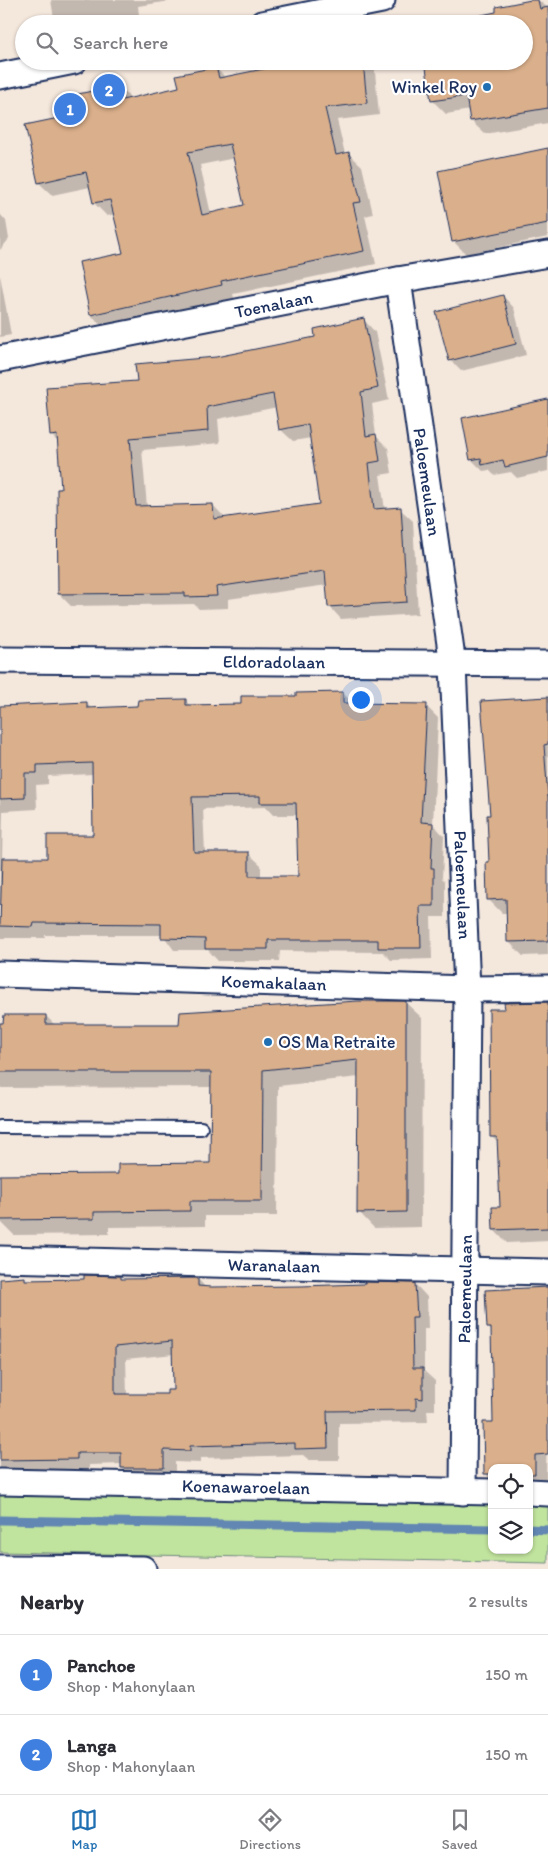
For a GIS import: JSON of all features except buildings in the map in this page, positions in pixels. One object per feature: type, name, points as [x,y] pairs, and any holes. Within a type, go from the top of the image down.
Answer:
[{"type":"street","points":[[307,15],[382,0]]},
{"type":"street","points":[[0,76],[30,70]]},
{"type":"street","name":"Toenalaan","points":[[0,359],[398,280],[548,254]]},
{"type":"street","name":"Paloemeulaan","points":[[398,280],[453,665],[467,989],[463,1492]]},
{"type":"street","name":"Eldoradolaan","points":[[0,660],[453,665],[548,664]]},
{"type":"street","name":"Koemakalaan","points":[[0,974],[467,989],[548,988]]},
{"type":"street","name":"Waranalaan","points":[[0,1259],[548,1272]]},
{"type":"street","name":"Koenawaroelaan","points":[[0,1482],[488,1492]]},
{"type":"street","points":[[533,1492],[548,1493]]},
{"type":"street","points":[[0,1568],[143,1569]]},
{"type":"lane","points":[[0,1127],[202,1128]]},
{"type":"green space","points":[[0,1493],[488,1503],[488,1554],[533,1554],[533,1504],[548,1504],[548,1563],[0,1552]]},
{"type":"waterway","points":[[0,1520],[488,1529]]},
{"type":"waterway","points":[[533,1529],[548,1530]]},
{"type":"place","name":"Winkel Roy","points":[[487,87]]},
{"type":"place","name":"Langa","points":[[109,90]]},
{"type":"place","name":"Panchoe","points":[[70,109]]},
{"type":"place","name":"OS Ma Retraite","points":[[268,1042]]}]
